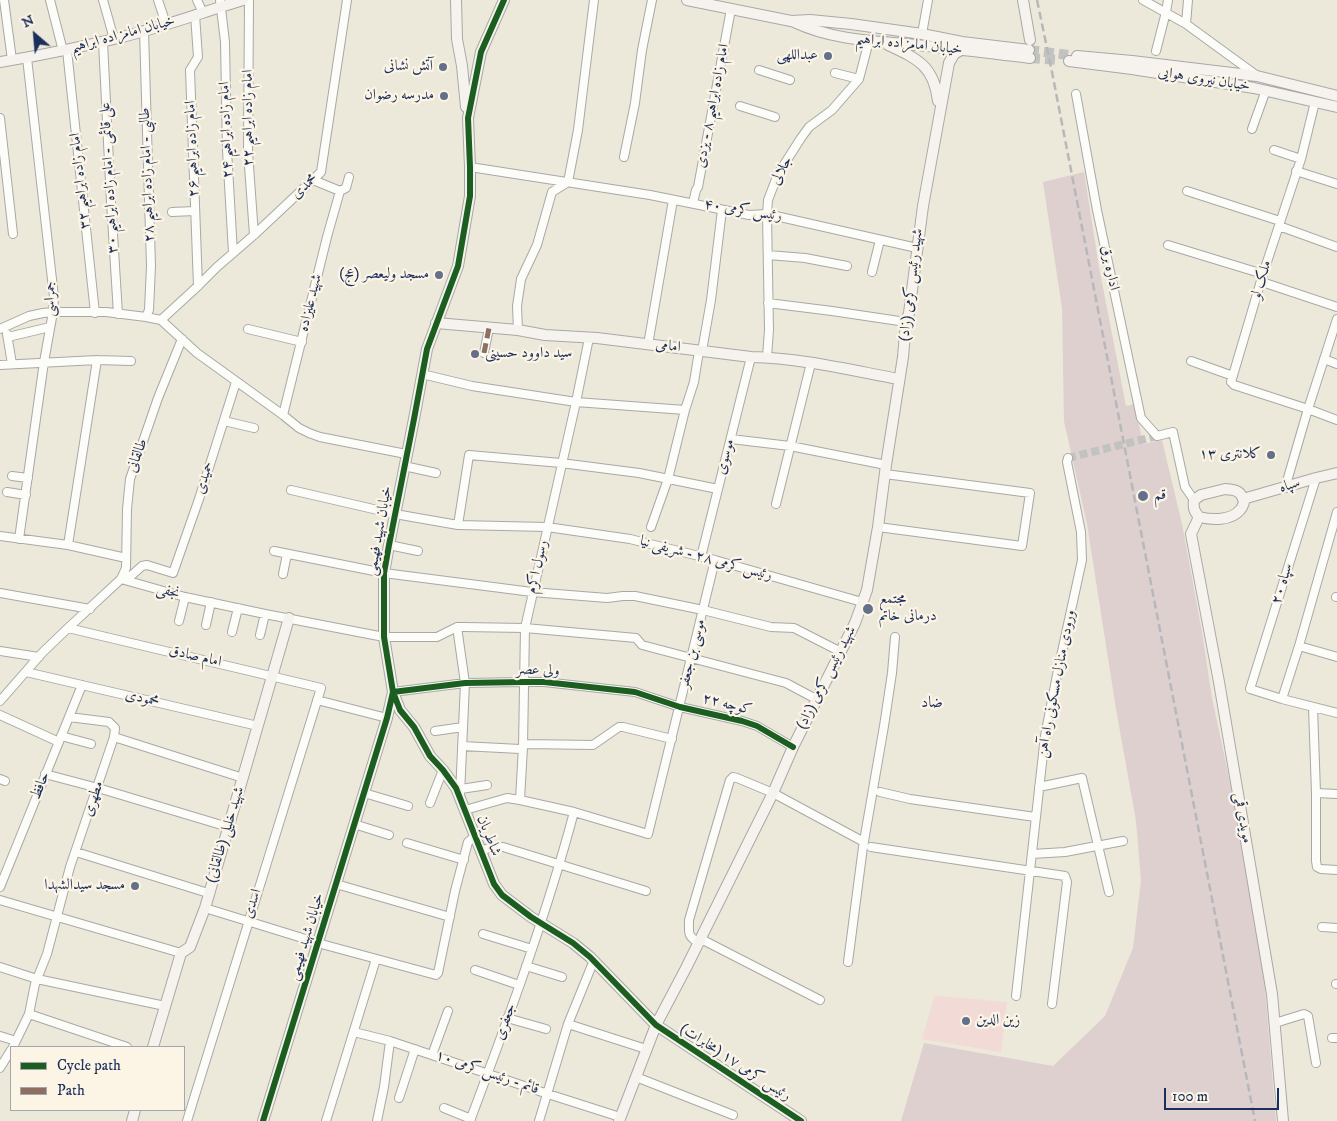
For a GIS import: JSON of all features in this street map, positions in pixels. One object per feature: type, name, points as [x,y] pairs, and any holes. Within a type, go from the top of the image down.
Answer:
[{"type":"street","points":[[4,0],[12,60]]},
{"type":"street","name":"امام زاده ابراهیم ۳۲","points":[[50,0],[65,51],[95,313]]},
{"type":"street","name":"علی قائمی - امام زاده ابراهیم ۳۰","points":[[103,0],[109,40],[118,314]]},
{"type":"street","points":[[158,0],[166,24]]},
{"type":"street","name":"امام زاده ابراهیم ۲۶","points":[[197,0],[199,14],[198,57],[190,70],[198,286]]},
{"type":"street","name":"خیابان امامزاده ابراهیم","points":[[0,62],[65,51],[109,40],[199,14],[220,3],[243,0]]},
{"type":"street","name":"امام زاده ابراهیم ۲۲","points":[[249,0],[248,152],[254,235]]},
{"type":"street","name":"محمدی","points":[[161,320],[321,172],[347,0]]},
{"type":"street","points":[[456,0],[456,39],[462,66],[468,118]]},
{"type":"street","name":"خیابان شهید فهیمی","points":[[263,1121],[319,943],[387,718],[393,692],[384,637],[384,573],[427,349],[458,266],[470,196],[468,118],[481,52],[504,0]]},
{"type":"street","points":[[518,330],[517,306],[521,279],[542,232],[552,192],[568,182],[578,130],[594,0]]},
{"type":"street","points":[[624,157],[652,0]]},
{"type":"street","name":"خیابان امامزاده ابراهیم","points":[[686,0],[791,21],[811,30],[856,40],[1029,54],[922,34],[851,24],[810,20],[791,21]]},
{"type":"street","points":[[922,34],[928,0]]},
{"type":"street","points":[[1023,0],[1030,40]]},
{"type":"street","points":[[1143,0],[1186,24],[1257,76]]},
{"type":"street","points":[[1156,50],[1168,0]]},
{"type":"street","points":[[1186,24],[1188,0]]},
{"type":"street","name":"امام زاده ابراهیم ۲۴","points":[[220,3],[225,42],[227,150],[233,253]]},
{"type":"street","name":"امام زاده ابراهیم ۸ - یزدی","points":[[693,203],[698,187],[731,9]]},
{"type":"street","points":[[851,24],[846,27],[846,33],[856,40]]},
{"type":"street","name":"طالبی - امام زاده ابراهیم ۲۸","points":[[144,31],[150,266],[149,310],[146,317]]},
{"type":"street","points":[[874,41],[915,58],[931,74],[937,89],[940,112]]},
{"type":"street","name":"جلالی","points":[[767,358],[769,330],[768,200],[778,174],[809,127],[832,110],[859,79],[874,41]]},
{"type":"street","name":"شهید رئیس کرمی (زاد)","points":[[619,1119],[656,1025],[773,793],[816,699],[855,623],[867,590],[878,527],[906,322],[909,313],[916,248],[949,62],[954,54],[961,50]]},
{"type":"street","name":"جمراسی","points":[[19,539],[54,297],[27,58]]},
{"type":"street","name":"خیابان نیروی هوایی","points":[[1337,96],[1257,76],[1132,61],[1069,58],[1266,90],[1337,108]]},
{"type":"street","points":[[759,70],[790,80]]},
{"type":"street","points":[[835,73],[859,79]]},
{"type":"street","points":[[1252,129],[1266,90]]},
{"type":"street","name":"اداره برق","points":[[1076,94],[1097,210],[1134,389],[1142,418],[1157,436],[1173,432],[1185,487],[1194,500]]},
{"type":"street","name":"ملک لو","points":[[1233,376],[1301,159],[1315,102]]},
{"type":"street","points":[[740,106],[775,117]]},
{"type":"street","points":[[0,118],[13,234]]},
{"type":"street","points":[[1274,150],[1301,159]]},
{"type":"street","name":"رئیس کرمی ۴۰","points":[[470,167],[650,195],[750,215],[767,214],[916,248]]},
{"type":"street","points":[[1296,172],[1337,184]]},
{"type":"street","name":"شهید علیزاده","points":[[283,415],[327,237],[340,191],[346,188],[349,177]]},
{"type":"street","points":[[313,180],[340,191]]},
{"type":"street","points":[[1187,191],[1280,224],[1337,247]]},
{"type":"street","points":[[648,345],[673,200]]},
{"type":"street","points":[[651,527],[668,479],[694,382],[711,300],[722,210]]},
{"type":"street","points":[[172,212],[195,211]]},
{"type":"street","points":[[872,272],[880,240]]},
{"type":"street","points":[[1168,245],[1263,278],[1337,307]]},
{"type":"street","points":[[768,255],[805,258],[846,266]]},
{"type":"street","points":[[768,303],[832,310],[906,322]]},
{"type":"street","points":[[12,364],[8,337],[3,328],[29,316],[53,312],[106,312],[161,320],[197,353],[299,428],[309,433],[406,454]]},
{"type":"street","points":[[1285,488],[1337,319]]},
{"type":"street","name":"امامی","points":[[436,323],[518,330],[545,335],[589,338],[810,363],[899,379]]},
{"type":"street","points":[[8,337],[50,327]]},
{"type":"street","points":[[484,352],[489,328]]},
{"type":"street","points":[[248,329],[302,342]]},
{"type":"street","name":"رسول اکرم","points":[[520,800],[525,628],[589,338]]},
{"type":"street","name":"طالقانی","points":[[121,580],[126,568],[130,479],[158,398],[182,339]]},
{"type":"street","name":"موسوی","points":[[701,557],[751,357]]},
{"type":"street","points":[[1324,359],[1337,364]]},
{"type":"street","points":[[68,545],[97,360]]},
{"type":"street","points":[[0,365],[97,360],[131,361]]},
{"type":"street","points":[[1191,360],[1233,376],[1232,384],[1337,420]]},
{"type":"street","points":[[776,504],[810,363]]},
{"type":"street","points":[[422,374],[472,386],[576,402],[685,410]]},
{"type":"street","name":"حمیدی","points":[[121,580],[132,575],[142,566],[147,565],[174,573],[236,382]]},
{"type":"street","points":[[224,421],[254,428]]},
{"type":"street","points":[[731,439],[790,446],[886,470],[1030,493],[1022,546],[878,527]]},
{"type":"street","points":[[458,525],[469,455],[562,463],[639,473],[718,489]]},
{"type":"street","name":"ورودی منازل مسکونی راه آهن","points":[[1016,996],[1045,736],[1082,560],[1080,532],[1067,460]]},
{"type":"street","points":[[404,466],[436,472]]},
{"type":"street","name":"سپاه","points":[[1244,499],[1337,473]]},
{"type":"street","points":[[12,476],[28,478]]},
{"type":"street","name":"سپاه ۲۰","points":[[1282,699],[1250,689],[1316,478]]},
{"type":"street","points":[[1226,489],[1236,490],[1244,499],[1240,510],[1232,516],[1214,519],[1199,518],[1194,512],[1194,500],[1201,495],[1226,489]]},
{"type":"street","name":"رئیس کرمی ۲۸ - شریفی نیا","points":[[291,490],[394,514],[458,525],[547,527],[630,539],[715,560],[862,602]]},
{"type":"street","points":[[7,492],[26,494]]},
{"type":"street","points":[[1337,512],[1282,699],[1337,713]]},
{"type":"street","name":"مویدی قمی","points":[[1199,518],[1191,534],[1222,701],[1272,994],[1283,1121]]},
{"type":"street","points":[[0,536],[68,545],[126,558]]},
{"type":"street","points":[[389,545],[418,551]]},
{"type":"street","points":[[274,551],[384,573],[532,592],[607,598],[636,596],[771,627],[794,628],[841,652]]},
{"type":"street","points":[[283,574],[287,554]]},
{"type":"street","name":"موسی بن جعفر","points":[[574,812],[648,834],[715,560]]},
{"type":"street","points":[[0,701],[39,656],[121,580]]},
{"type":"street","name":"نجفی","points":[[121,580],[185,597],[384,637],[437,637],[457,627]]},
{"type":"street","points":[[0,593],[90,609]]},
{"type":"street","points":[[180,621],[185,597]]},
{"type":"street","points":[[206,625],[211,602]]},
{"type":"street","points":[[232,632],[238,608]]},
{"type":"street","points":[[260,636],[265,614]]},
{"type":"street","name":"شهید خلیلی (طالقانی)","points":[[153,1046],[181,953],[190,947],[205,908],[289,618]]},
{"type":"street","points":[[487,784],[461,792],[465,683],[457,627],[525,628],[636,638],[642,644],[786,683],[816,699]]},
{"type":"street","name":"امام صادق","points":[[68,628],[321,688]]},
{"type":"street","points":[[848,962],[864,842],[884,726],[895,637]]},
{"type":"street","points":[[1299,646],[1337,657]]},
{"type":"street","points":[[0,650],[39,656]]},
{"type":"street","name":"محمودی","points":[[26,672],[258,726]]},
{"type":"street","name":"ولی عصر","points":[[393,692],[465,683],[544,682],[635,692],[680,706]]},
{"type":"street","name":"حافظ","points":[[0,887],[82,685]]},
{"type":"street","name":"اسدی","points":[[187,1121],[321,688]]},
{"type":"street","name":"شاطریان","points":[[393,692],[400,710],[414,727],[430,756],[461,792],[465,810],[494,884],[502,895],[541,923],[573,942],[594,960]]},
{"type":"street","points":[[317,700],[387,718]]},
{"type":"street","name":"کوچه ۲۲","points":[[680,706],[757,726],[793,747]]},
{"type":"street","points":[[1313,707],[1316,861],[1321,869],[1337,870]]},
{"type":"street","points":[[0,715],[60,739],[90,744]]},
{"type":"street","points":[[69,717],[109,722],[115,728],[114,737],[243,778]]},
{"type":"street","points":[[435,731],[463,727]]},
{"type":"street","points":[[462,746],[520,749],[526,744],[593,745],[619,727],[672,739]]},
{"type":"street","name":"مطهری","points":[[14,1046],[28,1014],[76,852],[114,737]]},
{"type":"street","points":[[430,803],[443,770]]},
{"type":"street","points":[[45,774],[228,827]]},
{"type":"street","points":[[820,1000],[700,941],[692,939],[689,934],[689,920],[730,780],[733,777],[773,793],[864,842]]},
{"type":"street","points":[[1039,787],[1082,778],[1109,892]]},
{"type":"street","points":[[364,792],[408,806]]},
{"type":"street","points":[[880,792],[910,800],[1035,817]]},
{"type":"street","points":[[1316,793],[1337,794]]},
{"type":"street","points":[[465,810],[507,798],[574,812]]},
{"type":"street","name":"جعفری","points":[[470,1120],[541,923],[560,865],[574,812]]},
{"type":"street","points":[[354,824],[388,835]]},
{"type":"street","points":[[205,908],[319,943],[436,974],[468,842],[475,836]]},
{"type":"street","points":[[1032,854],[1065,852],[1123,841]]},
{"type":"street","points":[[408,843],[464,860]]},
{"type":"street","points":[[481,851],[492,847],[503,847],[646,891]]},
{"type":"street","points":[[871,847],[1065,876],[1067,882],[1052,1004]]},
{"type":"street","points":[[76,852],[208,893]]},
{"type":"street","points":[[336,884],[450,917]]},
{"type":"street","points":[[0,900],[181,953]]},
{"type":"street","points":[[1322,927],[1337,928]]},
{"type":"street","points":[[483,934],[532,949]]},
{"type":"street","points":[[326,1121],[376,959]]},
{"type":"street","points":[[540,1121],[568,1024],[594,960]]},
{"type":"street","name":"رئیس کرمی ۱۷ (مخابرات)","points":[[594,960],[656,1025],[801,1121]]},
{"type":"street","points":[[526,966],[562,977]]},
{"type":"street","points":[[0,967],[37,979],[165,1006]]},
{"type":"street","points":[[474,970],[519,985]]},
{"type":"street","points":[[432,1055],[448,1011]]},
{"type":"street","points":[[28,1014],[124,1046]]},
{"type":"street","points":[[1275,1024],[1304,1014],[1308,1016],[1316,1064]]},
{"type":"street","points":[[507,1018],[546,1029]]},
{"type":"street","points":[[568,1024],[646,1049]]},
{"type":"street","name":"قائم - رئیس کرمی ۱۰","points":[[354,1032],[415,1049],[619,1119]]},
{"type":"street","points":[[0,1036],[14,1046]]},
{"type":"street","points":[[377,1121],[384,1088],[390,1041]]},
{"type":"street","points":[[399,1098],[415,1049]]},
{"type":"street","name":"مطهری","points":[[1,1066],[10,1052]]},
{"type":"street","points":[[636,1077],[732,1115]]},
{"type":"street","points":[[444,1108],[470,1120]]},
{"type":"shaded area","points":[[1084,172],[1099,267],[1126,406],[1135,404],[1143,444],[1162,440],[1182,524],[1212,698],[1245,853],[1264,976],[1276,1121],[901,1121],[924,1043],[1053,1066],[1105,1016],[1133,948],[1141,880],[1136,821],[1116,709],[1087,524],[1064,421],[1062,308],[1043,182]]},
{"type":"shaded area","name":"زین الدین","points":[[936,996],[1007,1002],[1001,1052],[922,1039]]},
{"type":"tunnel","points":[[1029,50],[1068,55]]},
{"type":"tunnel","points":[[1030,58],[1059,60]]},
{"type":"tunnel","points":[[1068,458],[1157,436]]},
{"type":"railway","points":[[1037,0],[1255,1121]]},
{"type":"marked path","points":[[484,353],[489,328]]},
{"type":"cycle path","points":[[263,1121],[387,718],[393,692],[384,637],[384,573],[427,349],[458,266],[470,196],[468,118],[481,52],[504,0]]},
{"type":"cycle path","points":[[793,747],[757,726],[680,707],[635,692],[544,682],[465,683],[393,692],[400,710],[414,727],[430,756],[456,788],[494,884],[502,895],[531,917],[573,943],[590,957],[656,1025],[801,1121]]},
{"type":"place","name":"عبداللهی","points":[[828,56]]},
{"type":"place","name":"آتش نشانی","points":[[443,67]]},
{"type":"place","name":"مدرسه رضوان","points":[[444,96]]},
{"type":"place","name":"مسجد ولیعصر (عج)","points":[[439,275]]},
{"type":"place","name":"سید داوود حسینی","points":[[475,354]]},
{"type":"place","name":"کلانتری ۱۳","points":[[1271,455]]},
{"type":"place","name":"قم","points":[[1143,496]]},
{"type":"place","name":"مجتمع درمانی خاتم","points":[[868,609]]},
{"type":"place","name":"مسجد سیدالشهدا","points":[[135,886]]},
{"type":"place","name":"زین الدین","points":[[966,1021]]},
{"type":"district","name":"ضاد","points":[[932,704]]}]
